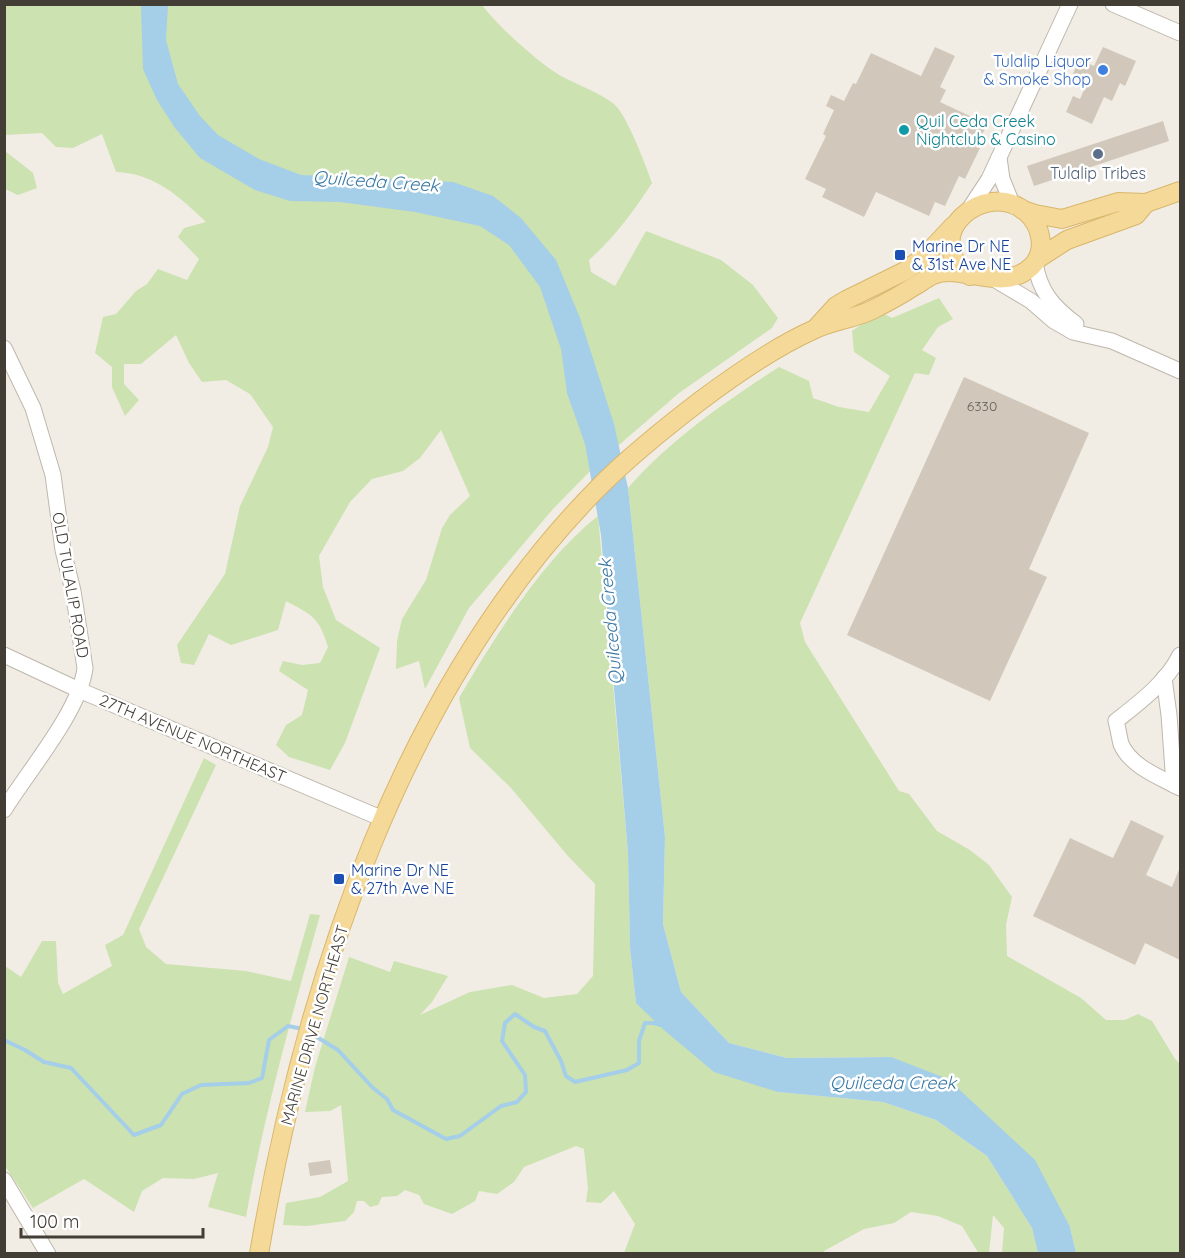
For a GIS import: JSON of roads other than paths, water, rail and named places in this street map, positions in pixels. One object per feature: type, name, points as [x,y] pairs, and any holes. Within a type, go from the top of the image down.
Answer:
[{"type":"main road","points":[[1146,203],[1136,215],[1067,240],[1037,260],[1029,269],[1017,275],[994,279],[970,276],[959,268],[952,254],[950,243],[954,226],[968,211],[986,203],[1003,203],[1035,214],[1062,219],[1118,202],[1146,203],[1180,191]]},
{"type":"main road","points":[[1018,208],[1033,222],[1040,236],[1042,247],[1037,260]]},
{"type":"main road","name":"MARINE DRIVE NORTHEAST","points":[[814,329],[836,306],[898,275],[925,256],[954,226]]},
{"type":"main road","name":"MARINE DRIVE NORTHEAST","points":[[259,1254],[286,1116],[326,970],[354,891],[383,819],[438,706],[481,635],[514,588],[560,530],[601,485],[702,400],[742,372],[814,329],[870,311],[934,274],[949,273],[970,276]]},
{"type":"street","points":[[968,211],[982,193],[1070,4]]},
{"type":"street","points":[[1113,4],[1180,33]]},
{"type":"street","points":[[999,158],[1004,188],[1018,208]]},
{"type":"street","points":[[1037,260],[1040,283],[1051,303],[1090,334]]},
{"type":"street","points":[[994,279],[1073,332],[1090,334],[1112,341],[1180,371]]},
{"type":"street","name":"OLD TULALIP ROAD","points":[[4,348],[33,408],[53,475],[63,550],[84,655],[84,679],[71,709],[4,810]]},
{"type":"street","name":"27TH AVENUE NORTHEAST","points":[[4,655],[80,690],[383,819]]},
{"type":"street","points":[[1164,678],[1177,786],[1152,775],[1136,762],[1122,746],[1116,721],[1145,698],[1164,678],[1175,667],[1180,655]]},
{"type":"street","points":[[4,1180],[48,1254]]},
{"type":"water","name":"Quilceda Creek","points":[[141,5],[168,5],[166,40],[178,84],[200,116],[218,135],[259,159],[301,175],[453,182],[493,196],[521,218],[556,260],[580,318],[614,424],[628,488],[665,837],[663,924],[681,992],[729,1043],[787,1058],[891,1057],[948,1079],[1035,1160],[1070,1227],[1076,1253],[1038,1253],[1032,1228],[987,1156],[936,1120],[883,1102],[778,1092],[714,1072],[636,1003],[630,948],[628,853],[601,535],[585,444],[567,393],[561,349],[540,287],[509,245],[480,226],[415,212],[340,202],[290,201],[255,190],[200,158],[175,128],[157,100],[143,69]]},
{"type":"waterway","points":[[312,1034],[338,1050],[373,1088],[387,1099],[393,1110],[446,1139],[460,1136],[501,1106],[517,1102],[526,1092],[525,1075],[502,1041],[505,1023],[515,1014],[534,1027],[545,1031],[561,1061],[566,1076],[575,1082],[627,1070],[639,1063],[639,1041],[645,1023],[661,1025]]},
{"type":"waterway","points":[[4,1040],[44,1062],[71,1068],[134,1135],[161,1125],[182,1094],[201,1085],[249,1083],[262,1078],[269,1040],[288,1026],[303,1029]]},
{"type":"place","name":"Tulalip Liquor & Smoke Shop","points":[[1103,70]]},
{"type":"place","name":"Quil Ceda Creek Nightclub & Casino","points":[[904,130]]},
{"type":"place","name":"Tulalip Tribes","points":[[1098,154]]},
{"type":"place","name":"Marine Dr NE & 31st Ave NE","points":[[900,255]]},
{"type":"place","name":"Marine Dr NE & 27th Ave NE","points":[[339,879]]}]
